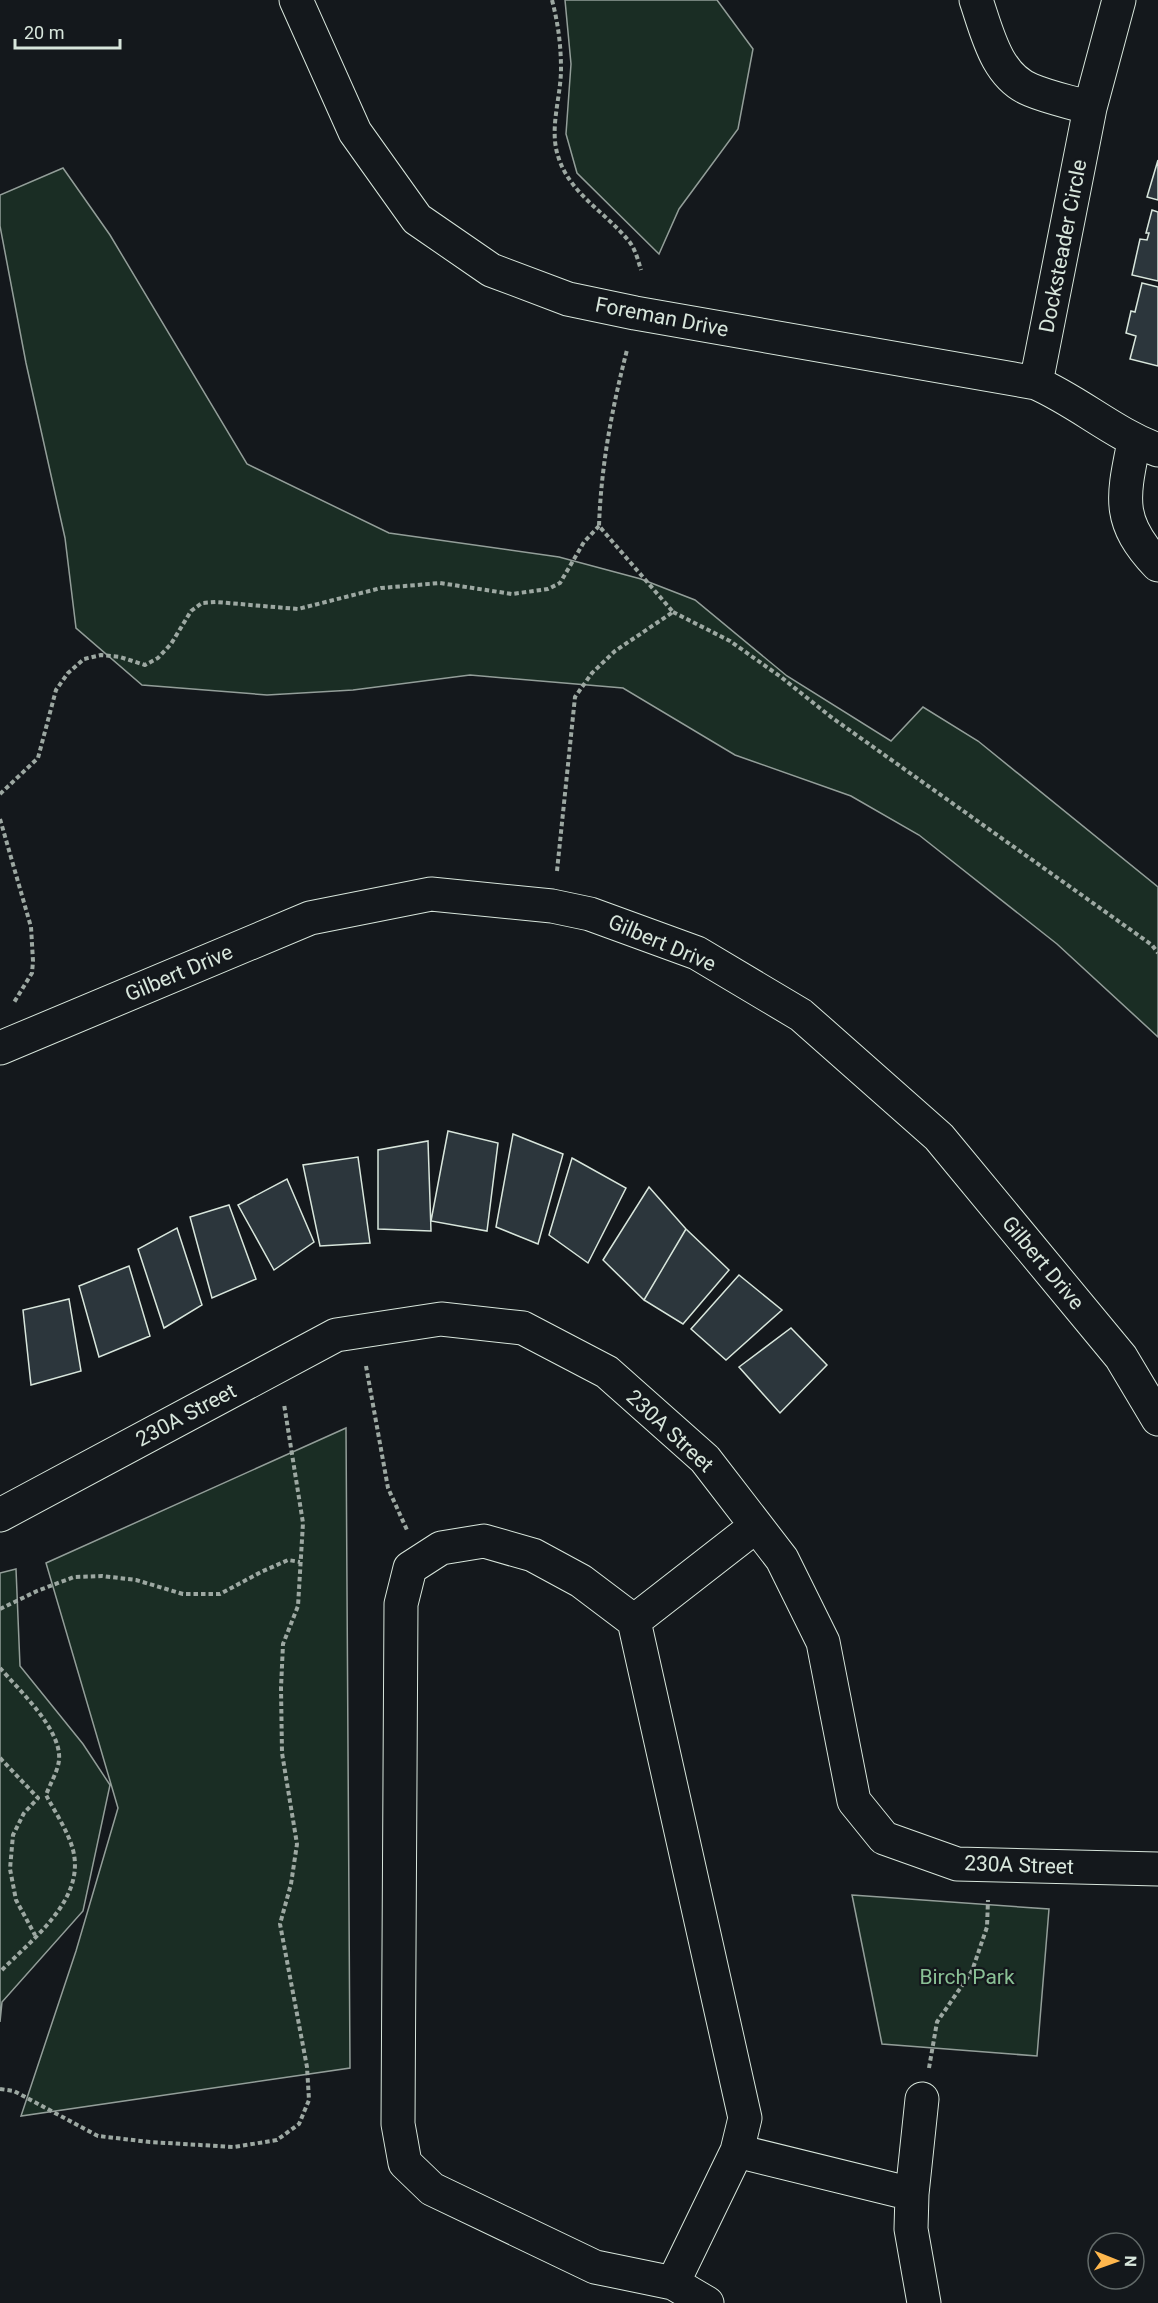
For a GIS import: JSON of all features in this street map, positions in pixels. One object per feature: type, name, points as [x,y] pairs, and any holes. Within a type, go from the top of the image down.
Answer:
[{"type":"street","name":"Foreman Drive","points":[[296,0],[355,132],[417,219],[491,270],[568,299],[635,313],[1036,383],[1057,392],[1146,446]]},
{"type":"street","points":[[976,0],[992,46],[1013,78],[1029,90],[1090,108]]},
{"type":"street","name":"Docksteader Circle","points":[[1036,383],[1090,108],[1119,0]]},
{"type":"street","points":[[1146,446],[1124,491],[1126,512],[1133,532],[1143,549],[1158,565]]},
{"type":"street","name":"Gilbert Drive","points":[[0,1048],[310,918],[431,894],[552,906],[590,914],[697,953],[801,1015],[939,1137],[1121,1357],[1158,1419]]},
{"type":"street","name":"230A Street","points":[[0,1515],[336,1335],[441,1319],[523,1328],[607,1372],[705,1459],[782,1559],[823,1642],[854,1801],[884,1838],[957,1864],[1158,1869]]},
{"type":"street","points":[[634,1621],[756,1526]]},
{"type":"street","points":[[673,2283],[737,2151],[745,2118],[634,1621],[581,1581],[533,1555],[484,1541],[441,1548],[410,1568],[401,1604],[398,2124],[405,2163],[432,2189],[595,2266],[673,2283],[707,2303]]},
{"type":"street","points":[[922,2099],[912,2194],[911,2229],[924,2303]]},
{"type":"street","points":[[737,2151],[912,2194]]},
{"type":"path","points":[[552,0],[559,29],[561,60],[555,119],[558,156],[582,196],[629,241],[641,270]]},
{"type":"path","points":[[0,794],[38,758],[56,690],[68,673],[84,659],[101,654],[145,665],[158,658],[171,644],[190,611],[202,603],[216,602],[298,609],[381,588],[440,583],[512,594],[548,589],[560,583],[584,542],[599,526],[600,493],[611,416],[627,350]]},
{"type":"path","points":[[599,526],[673,612],[730,641],[781,677],[831,717],[1152,945],[1158,953]]},
{"type":"path","points":[[557,873],[575,697],[592,673],[615,651],[673,612]]},
{"type":"path","points":[[0,819],[31,927],[33,961],[32,973],[11,1008]]},
{"type":"path","points":[[366,1366],[388,1488],[421,1561]]},
{"type":"path","points":[[0,2089],[14,2091],[98,2136],[234,2147],[277,2140],[299,2124],[309,2100],[307,2067],[280,1924],[291,1884],[297,1844],[282,1753],[283,1644],[298,1606],[303,1523],[284,1404]]},
{"type":"path","points":[[0,1609],[74,1577],[102,1576],[136,1580],[183,1594],[220,1594],[288,1560],[300,1562]]},
{"type":"path","points":[[0,1668],[49,1727],[59,1746],[59,1763],[46,1795],[38,1798],[24,1813],[13,1835],[10,1869],[16,1900],[35,1935]]},
{"type":"path","points":[[0,1758],[38,1798]]},
{"type":"path","points":[[0,1972],[45,1927],[69,1895],[75,1873],[73,1850],[46,1795]]},
{"type":"path","points":[[922,2099],[937,2022],[972,1971],[987,1927],[988,1899]]},
{"type":"green space","points":[[565,0],[717,0],[753,49],[738,129],[679,209],[659,254],[577,173],[566,134],[571,64]]},
{"type":"green space","points":[[63,168],[110,235],[247,464],[389,533],[559,557],[641,579],[695,600],[787,676],[891,741],[923,707],[978,741],[1158,887],[1158,1037],[1057,944],[919,835],[851,796],[735,755],[623,688],[470,675],[353,690],[267,695],[142,685],[76,628],[65,538],[26,363],[0,226],[0,195]]},
{"type":"green space","points":[[346,1428],[350,2068],[21,2116],[76,1951],[118,1808],[46,1563]]},
{"type":"green space","points":[[16,1569],[20,1666],[83,1744],[110,1785],[83,1911],[2,2002],[0,2022],[0,1573]]},
{"type":"green space","name":"Birch Park","points":[[852,1895],[1049,1909],[1037,2056],[882,2044]]},
{"type":"building","points":[[1158,160],[1158,200],[1147,197]]},
{"type":"building","points":[[1152,210],[1158,212],[1158,281],[1132,275],[1140,239],[1147,240],[1149,233],[1146,233]]},
{"type":"building","points":[[1142,283],[1158,287],[1158,366],[1130,359],[1136,336],[1126,333],[1131,311],[1135,312]]},
{"type":"building","points":[[448,1131],[498,1143],[487,1231],[431,1221]]},
{"type":"building","points":[[513,1134],[563,1154],[538,1244],[496,1227]]},
{"type":"building","points":[[428,1141],[431,1231],[378,1229],[378,1150]]},
{"type":"building","points":[[358,1157],[370,1243],[320,1246],[303,1165]]},
{"type":"building","points":[[572,1158],[626,1188],[588,1263],[549,1235]]},
{"type":"building","points":[[287,1179],[314,1242],[274,1270],[238,1205]]},
{"type":"building","points":[[649,1187],[686,1229],[644,1300],[603,1260]]},
{"type":"building","points":[[229,1205],[256,1279],[212,1298],[190,1217]]},
{"type":"building","points":[[177,1228],[202,1305],[164,1328],[138,1249]]},
{"type":"building","points":[[686,1229],[729,1270],[683,1324],[644,1300]]},
{"type":"building","points":[[129,1266],[150,1336],[99,1357],[79,1286]]},
{"type":"building","points":[[739,1275],[782,1310],[726,1360],[691,1329]]},
{"type":"building","points":[[69,1299],[81,1371],[31,1385],[23,1310]]},
{"type":"building","points":[[791,1328],[827,1365],[780,1413],[739,1367]]}]
